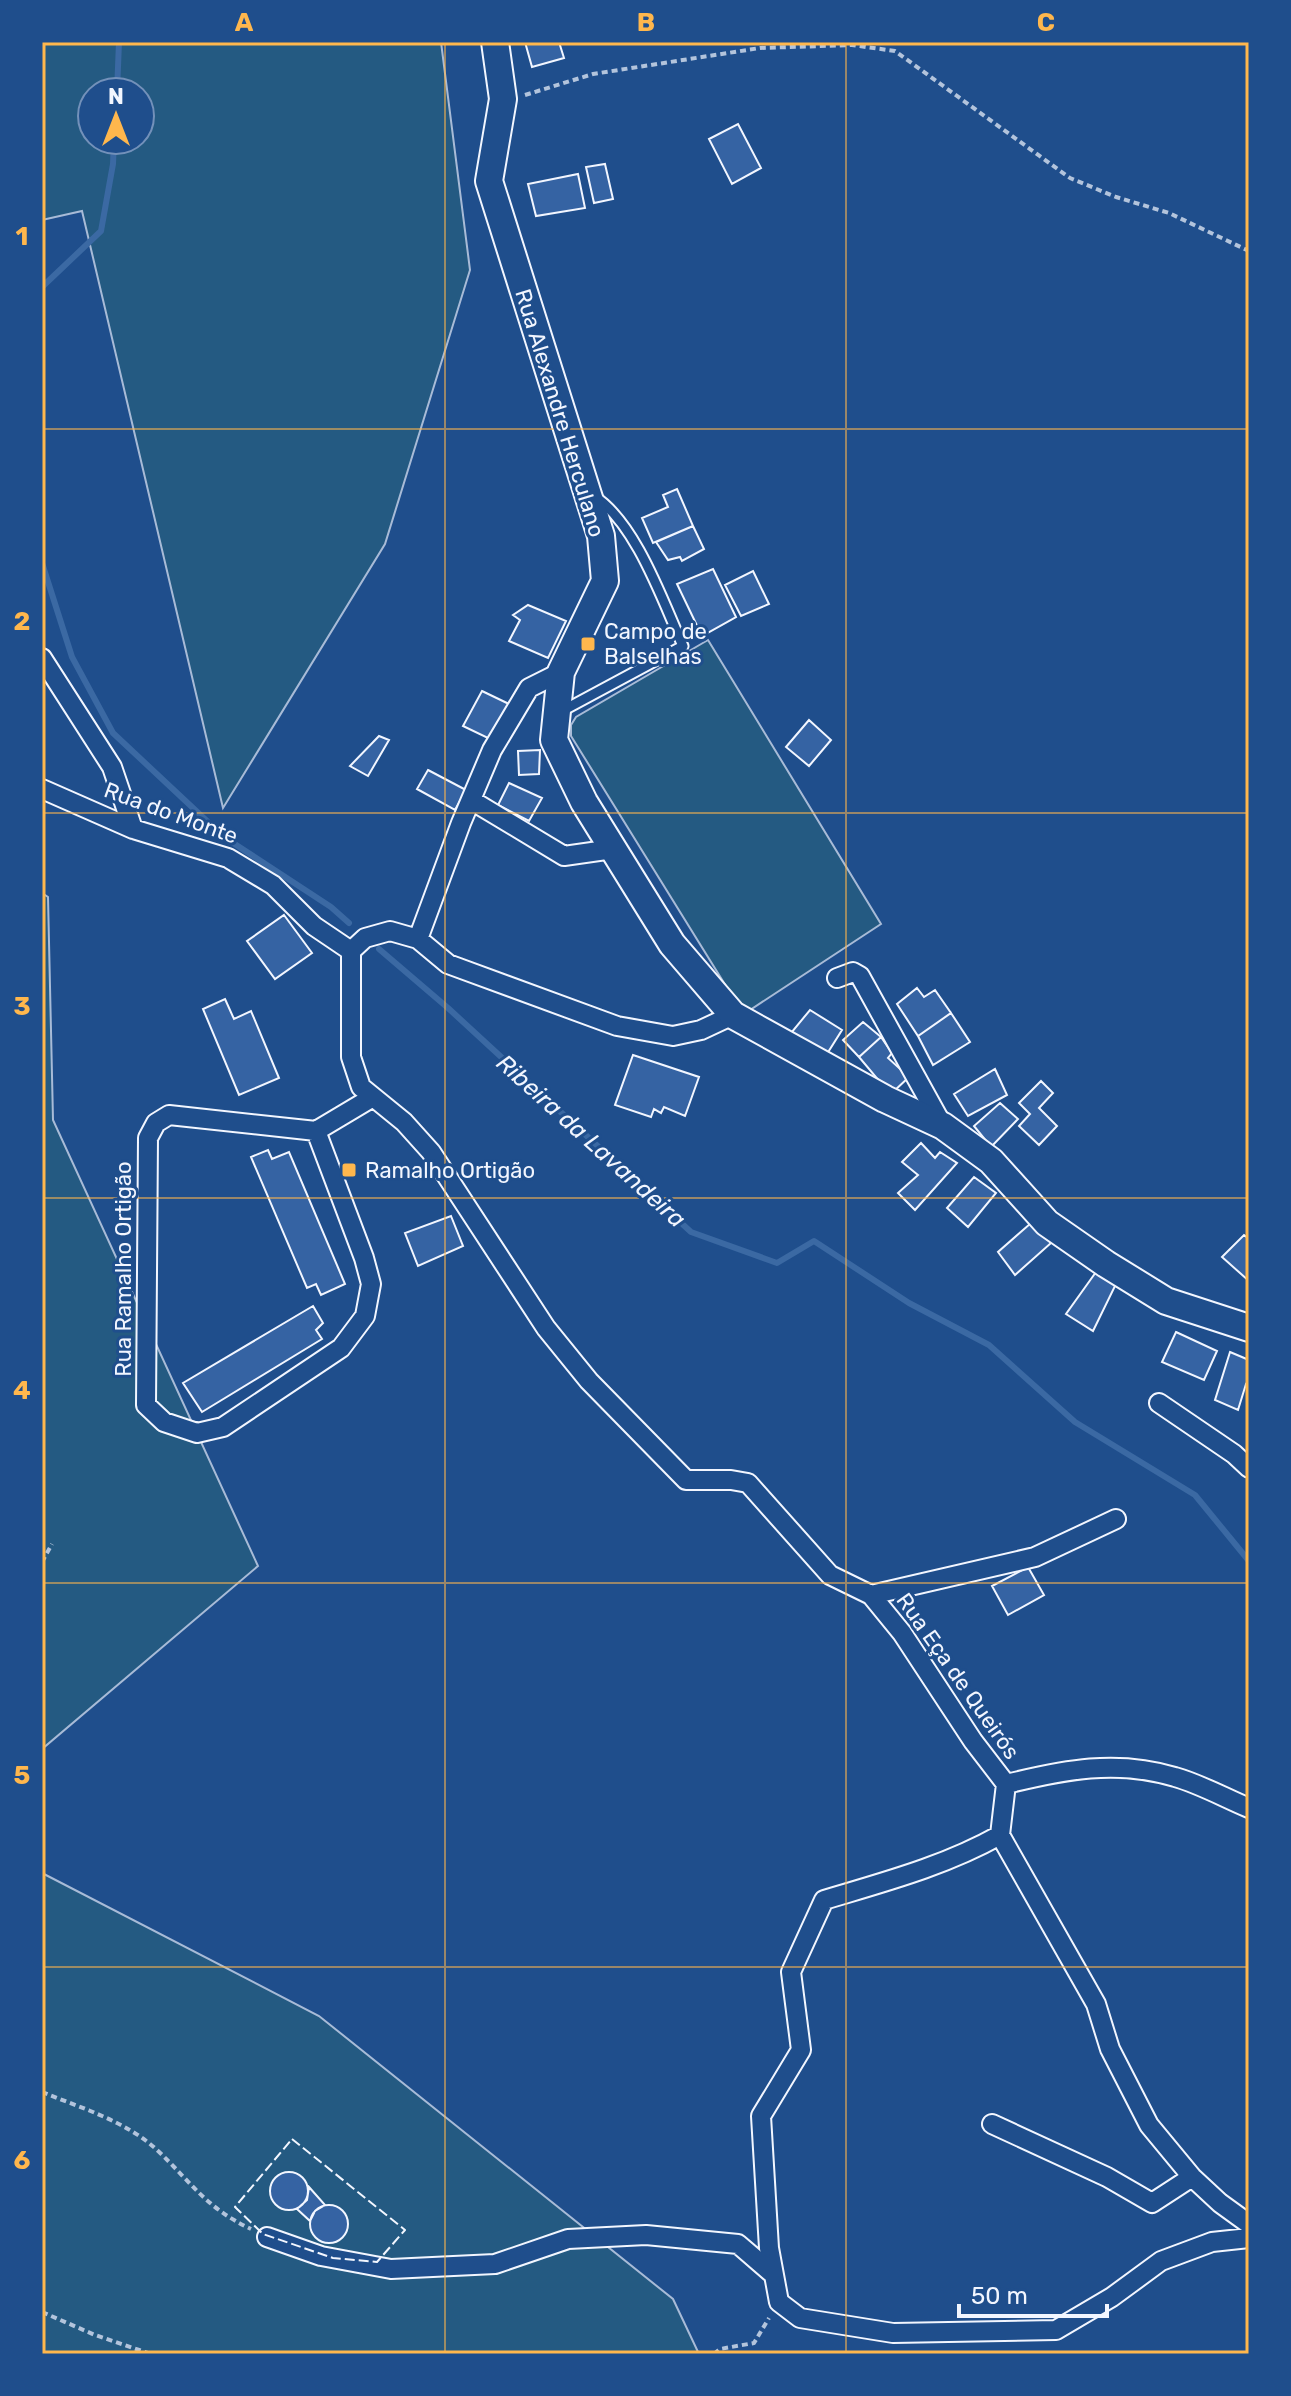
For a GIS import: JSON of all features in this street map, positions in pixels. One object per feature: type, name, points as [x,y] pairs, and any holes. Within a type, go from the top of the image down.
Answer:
[{"type":"street","name":"Rua Alexandre Herculano","points":[[495,42],[503,99],[489,181],[601,536],[605,581],[561,672],[554,740],[563,762],[613,849],[672,944],[733,1015],[885,1099],[943,1126],[991,1161],[1047,1223],[1166,1301],[1249,1328]]},
{"type":"street","points":[[42,658],[112,767],[133,829]]},
{"type":"street","points":[[418,939],[492,750],[529,688],[561,672]]},
{"type":"street","name":"Rua do Monte","points":[[42,789],[133,829],[228,858],[273,885],[314,926],[351,951]]},
{"type":"street","points":[[471,800],[564,856],[613,849]]},
{"type":"street","points":[[351,951],[365,938],[390,931],[418,939],[448,964],[617,1026],[673,1036],[701,1030],[733,1015]]},
{"type":"street","name":"Rua Eça de Queirós","points":[[351,951],[351,1057],[361,1087],[404,1122],[431,1152],[546,1328],[589,1381],[686,1480],[748,1483],[830,1575],[871,1595],[902,1633],[973,1741],[1006,1784]]},
{"type":"street","points":[[837,978],[853,972],[860,976],[943,1126]]},
{"type":"street","points":[[316,1131],[373,1097]]},
{"type":"street","name":"Rua Ramalho Ortigão","points":[[169,1115],[316,1131],[371,1284],[365,1316],[341,1348],[223,1427],[197,1433],[164,1422],[146,1405],[148,1138],[156,1123],[169,1115]]},
{"type":"street","points":[[1159,1403],[1234,1454],[1249,1468]]},
{"type":"street","points":[[871,1595],[1035,1557],[1116,1519]]},
{"type":"street","points":[[1249,1808],[1178,1777],[1138,1768],[1069,1769],[1006,1784],[1000,1835],[1096,2004],[1110,2049],[1149,2125],[1192,2177],[1249,2224]]},
{"type":"street","points":[[1000,1835],[909,1875],[824,1900],[791,1972],[801,2050],[761,2116],[769,2248],[779,2302],[800,2318],[893,2333],[1056,2330],[1112,2297],[1161,2261],[1212,2242],[1249,2238]]},
{"type":"street","points":[[992,2124],[1107,2177],[1152,2203],[1192,2177]]},
{"type":"street","points":[[267,2237],[321,2256],[391,2269],[495,2264],[568,2239],[646,2235],[738,2244],[774,2275]]},
{"type":"lane","points":[[556,715],[683,646],[641,553],[608,505],[586,491]]},
{"type":"path","points":[[881,42],[882,49]]},
{"type":"path","points":[[503,99],[529,95],[593,74],[652,62],[760,48],[852,45],[895,51],[1070,178],[1116,197],[1169,213],[1249,251]]},
{"type":"path","points":[[42,1562],[52,1544]]},
{"type":"path","points":[[42,2092],[120,2124],[156,2149],[198,2194],[226,2218],[267,2237]]},
{"type":"path","points":[[714,2354],[720,2349],[754,2343],[779,2302]]},
{"type":"path","points":[[42,2312],[95,2335],[151,2354]]},
{"type":"shaded area","points":[[42,42],[441,42],[470,270],[385,544],[223,808],[82,211],[42,220]]},
{"type":"shaded area","points":[[708,640],[881,924],[750,1010],[734,999],[571,736],[571,725],[576,717]]},
{"type":"shaded area","points":[[42,893],[48,897],[53,1120],[258,1566],[42,1749]]},
{"type":"shaded area","points":[[42,1873],[319,2016],[673,2299],[699,2354],[42,2354]]},
{"type":"building","points":[[525,42],[559,42],[564,58],[532,67]]},
{"type":"building","points":[[738,124],[761,168],[732,184],[709,139]]},
{"type":"building","points":[[605,164],[613,199],[594,203],[586,167]]},
{"type":"building","points":[[578,174],[585,208],[536,216],[528,184]]},
{"type":"building","points":[[677,489],[693,526],[653,543],[642,518],[668,507],[663,495]]},
{"type":"building","points":[[693,526],[704,549],[682,561],[680,557],[668,560],[656,542]]},
{"type":"building","points":[[713,569],[736,617],[702,636],[677,584]]},
{"type":"building","points":[[753,571],[769,604],[741,616],[725,585]]},
{"type":"building","points":[[528,605],[566,621],[548,658],[509,641],[520,620],[513,615]]},
{"type":"building","points":[[482,691],[509,704],[492,740],[463,726]]},
{"type":"building","points":[[809,720],[831,740],[809,766],[786,747]]},
{"type":"building","points":[[379,736],[389,740],[368,776],[350,766]]},
{"type":"building","points":[[540,750],[539,774],[519,775],[518,751]]},
{"type":"building","points":[[428,770],[466,790],[455,810],[417,789]]},
{"type":"building","points":[[509,783],[542,798],[529,821],[498,805]]},
{"type":"building","points":[[284,915],[312,953],[275,979],[247,941]]},
{"type":"building","points":[[917,988],[924,997],[935,990],[951,1013],[918,1036],[897,1004]]},
{"type":"building","points":[[225,999],[234,1019],[251,1011],[279,1078],[239,1095],[203,1009]]},
{"type":"building","points":[[810,1010],[842,1030],[825,1057],[791,1033]]},
{"type":"building","points":[[951,1013],[970,1042],[933,1065],[918,1036]]},
{"type":"building","points":[[863,1022],[881,1037],[859,1057],[843,1040]]},
{"type":"building","points":[[881,1037],[892,1053],[888,1058],[909,1077],[893,1092],[885,1088],[859,1057]]},
{"type":"building","points":[[633,1055],[699,1077],[685,1116],[664,1107],[661,1113],[654,1109],[651,1117],[615,1105]]},
{"type":"building","points":[[995,1069],[1007,1095],[968,1116],[954,1094]]},
{"type":"building","points":[[1041,1081],[1053,1093],[1039,1108],[1057,1126],[1039,1145],[1019,1126],[1030,1114],[1019,1103]]},
{"type":"building","points":[[1000,1103],[1018,1119],[991,1147],[974,1126]]},
{"type":"building","points":[[921,1143],[935,1158],[940,1152],[957,1163],[915,1210],[898,1193],[918,1175],[902,1162]]},
{"type":"building","points":[[268,1150],[272,1159],[289,1152],[345,1284],[321,1295],[316,1284],[307,1288],[251,1157]]},
{"type":"building","points":[[974,1177],[996,1193],[968,1227],[947,1208]]},
{"type":"building","points":[[451,1216],[463,1246],[418,1266],[405,1233]]},
{"type":"building","points":[[1031,1223],[1051,1243],[1015,1275],[998,1252]]},
{"type":"building","points":[[1244,1235],[1249,1239],[1249,1281],[1222,1257]]},
{"type":"building","points":[[1096,1272],[1116,1284],[1093,1331],[1066,1314]]},
{"type":"building","points":[[313,1306],[323,1323],[316,1330],[322,1339],[202,1412],[183,1383]]},
{"type":"building","points":[[1176,1332],[1217,1351],[1204,1380],[1162,1362]]},
{"type":"building","points":[[1230,1352],[1249,1360],[1249,1386],[1246,1384],[1238,1410],[1215,1400]]},
{"type":"building","points":[[1028,1567],[1044,1595],[1008,1615],[992,1586]]},
{"type":"building","points":[[289,2172],[303,2177],[308,2191],[303,2205],[289,2210],[275,2205],[270,2191],[275,2177]]},
{"type":"building","points":[[309,2187],[325,2205],[315,2211],[310,2221],[297,2209],[307,2200]]},
{"type":"building","points":[[329,2205],[342,2211],[348,2224],[342,2237],[329,2243],[316,2237],[310,2224],[316,2211]]},
{"type":"waterway","name":"Ribeira da Lavandeira","points":[[118,76],[119,42]]},
{"type":"waterway","name":"Ribeira da Lavandeira","points":[[42,287],[101,231],[113,156]]},
{"type":"waterway","name":"Ribeira da Lavandeira","points":[[42,563],[72,657],[113,733],[224,837],[331,907],[349,923]]},
{"type":"waterway","name":"Ribeira da Lavandeira","points":[[379,949],[448,1008],[691,1232],[777,1263],[814,1241],[909,1303],[989,1345],[1075,1422],[1195,1495],[1249,1561]]},
{"type":"fence","points":[[292,2139],[405,2230],[377,2262],[333,2258],[263,2234],[235,2207],[292,2139]]},
{"type":"place","name":"Campo de Balselhas","points":[[588,644]]},
{"type":"place","name":"Ramalho Ortigão","points":[[349,1170]]}]
